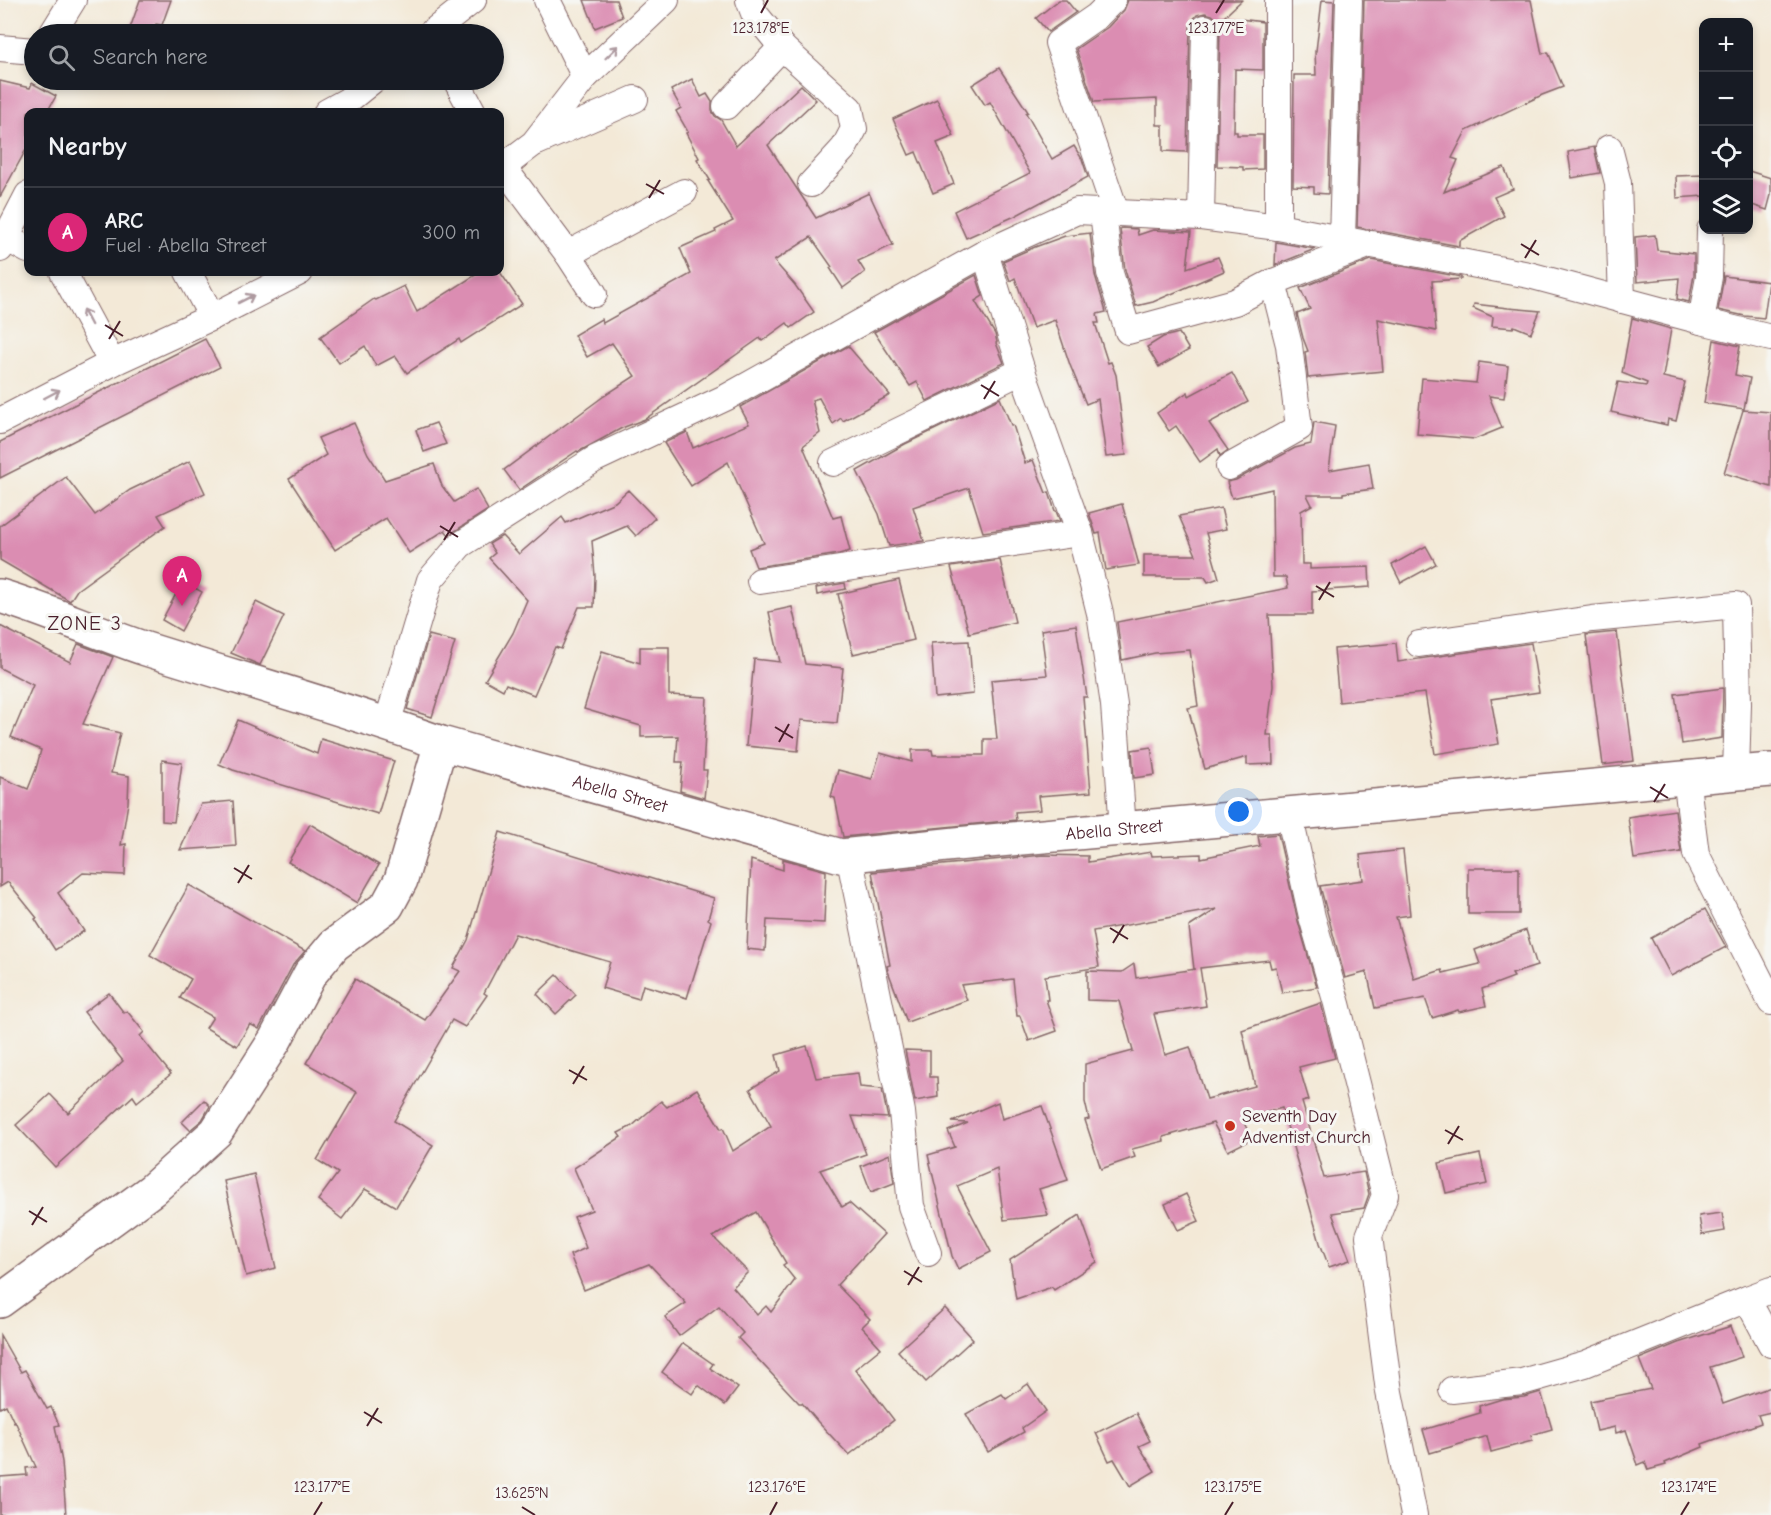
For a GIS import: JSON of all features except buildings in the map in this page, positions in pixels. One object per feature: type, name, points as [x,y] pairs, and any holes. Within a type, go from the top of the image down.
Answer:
[{"type":"street","points":[[58,24],[73,0]]},
{"type":"street","points":[[444,24],[473,0]]},
{"type":"street","points":[[547,0],[585,77]]},
{"type":"street","points":[[534,143],[585,77],[666,0]]},
{"type":"street","points":[[749,0],[754,13],[782,47],[850,109],[854,129],[844,148],[811,184]]},
{"type":"street","points":[[1113,0],[1097,16],[1058,43],[1110,213],[1110,273],[1128,331],[1234,302],[1274,282],[1371,244]]},
{"type":"street","points":[[1278,0],[1278,227]]},
{"type":"street","points":[[1342,239],[1349,0]]},
{"type":"street","points":[[1200,217],[1205,28]]},
{"type":"street","points":[[726,106],[782,47]]},
{"type":"street","points":[[0,48],[24,50]]},
{"type":"street","points":[[334,108],[360,90]]},
{"type":"street","points":[[461,90],[471,108]]},
{"type":"street","points":[[504,164],[534,143],[636,99]]},
{"type":"street","points":[[1609,148],[1618,183],[1622,300]]},
{"type":"street","points":[[504,172],[568,254],[594,294]]},
{"type":"street","points":[[568,254],[684,192]]},
{"type":"street","points":[[24,203],[3,244],[24,249]]},
{"type":"street","points":[[387,724],[430,580],[460,545],[595,459],[727,397],[985,253],[1077,211],[1200,217],[1278,227],[1371,244],[1528,275],[1771,338]]},
{"type":"street","points":[[1701,321],[1709,277],[1710,234]]},
{"type":"street","points":[[985,253],[1022,371],[1080,533],[1100,613],[1114,705],[1123,830]]},
{"type":"street","points":[[65,276],[112,363]]},
{"type":"street","points":[[190,276],[212,317]]},
{"type":"street","points":[[0,421],[112,363],[212,317],[292,276]]},
{"type":"street","points":[[1229,467],[1299,428],[1289,345],[1274,282]]},
{"type":"street","points":[[833,463],[1022,371]]},
{"type":"street","points":[[760,581],[1080,533]]},
{"type":"street","name":"Abella Street","points":[[0,596],[143,648],[441,743],[841,856],[1771,770]]},
{"type":"street","points":[[1419,644],[1592,619],[1736,605],[1738,704],[1736,773]]},
{"type":"street","points":[[0,1301],[152,1190],[216,1132],[275,1040],[310,974],[334,945],[387,906],[401,880],[441,743]]},
{"type":"street","points":[[1686,777],[1696,854],[1771,1002]]},
{"type":"street","points":[[1275,815],[1312,917],[1337,1004],[1385,1195],[1369,1236],[1389,1392],[1414,1515]]},
{"type":"street","points":[[849,855],[902,1112],[910,1206],[928,1253]]},
{"type":"street","points":[[1452,1390],[1522,1382],[1585,1364],[1771,1290]]},
{"type":"street","points":[[1747,1299],[1771,1344]]},
{"type":"place","name":"ARC","points":[[182,606]]},
{"type":"place","name":"Seventh Day Adventist Church","points":[[1230,1126]]},
{"type":"district","name":"ZONE 3","points":[[85,623]]}]
